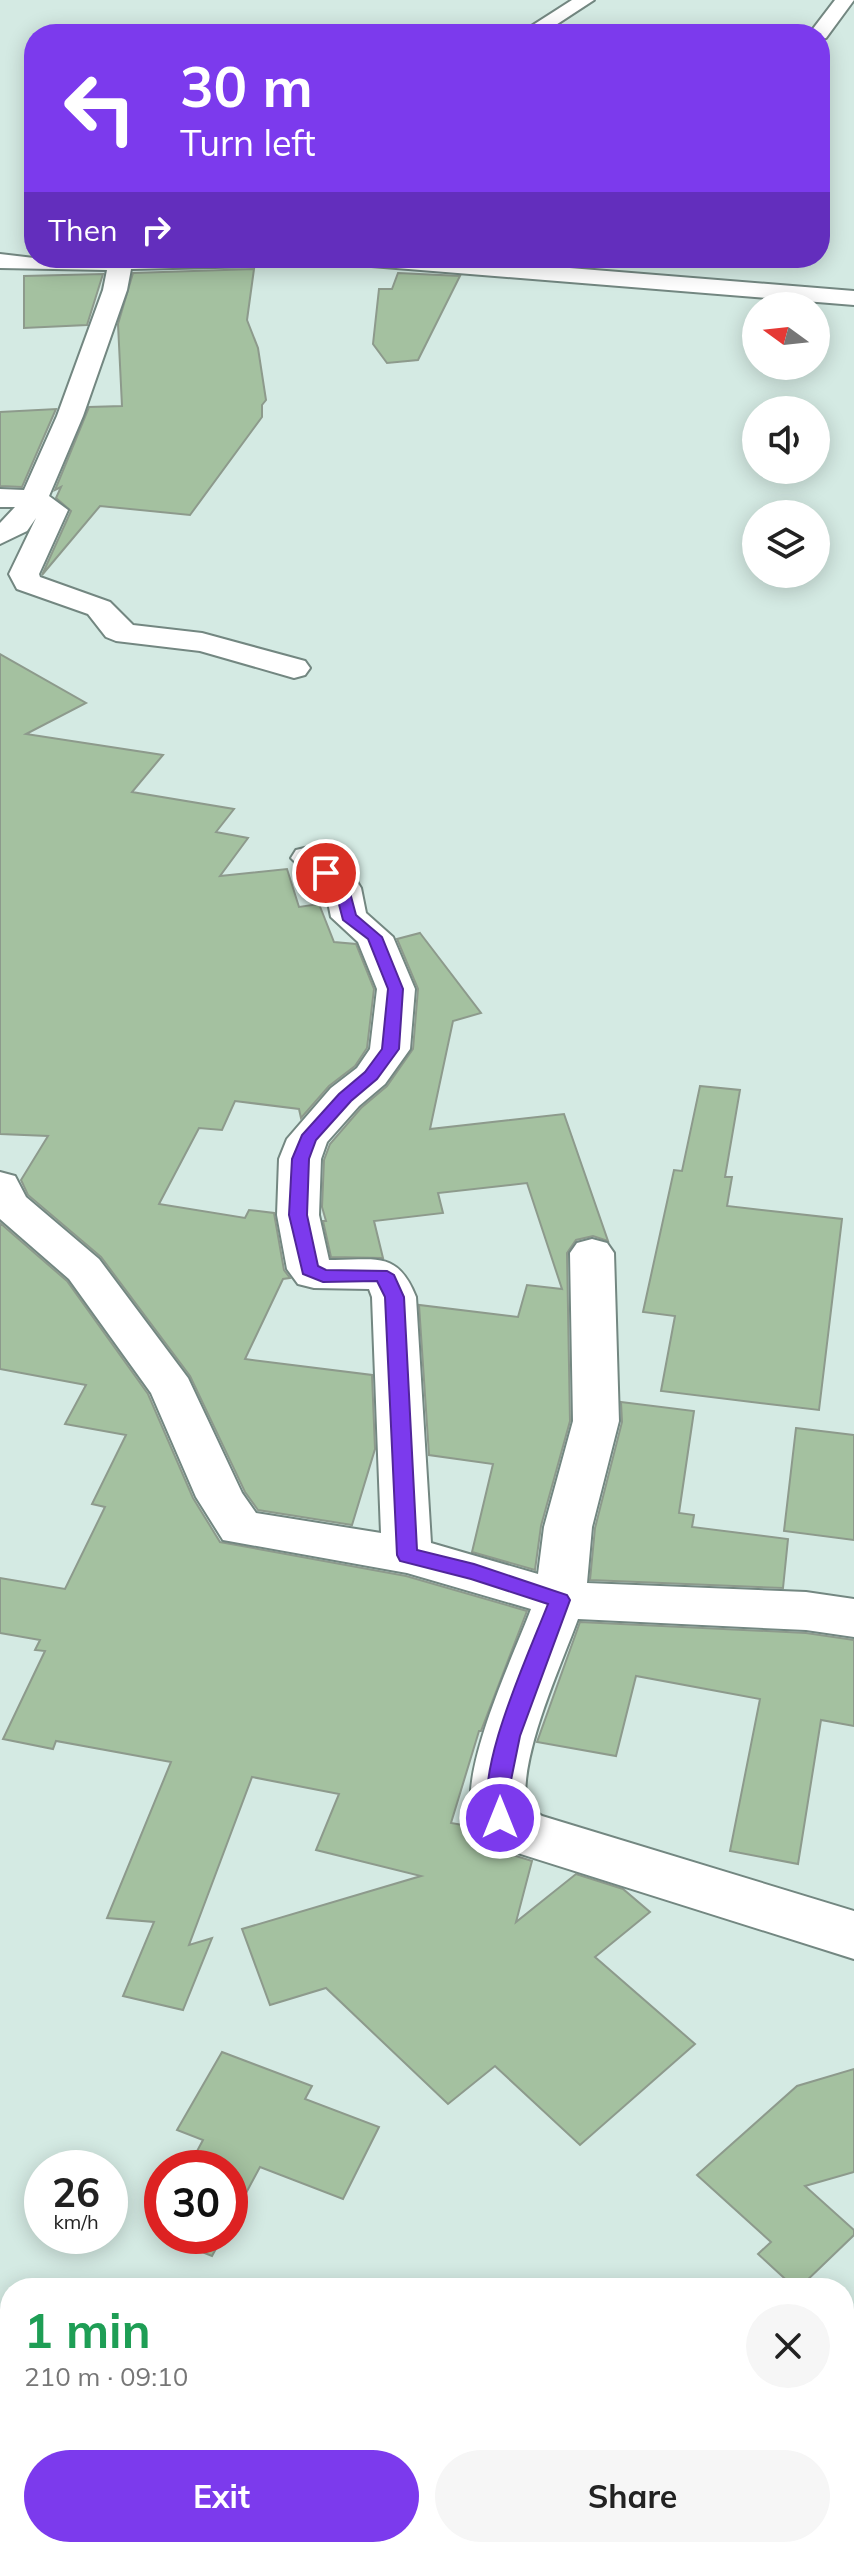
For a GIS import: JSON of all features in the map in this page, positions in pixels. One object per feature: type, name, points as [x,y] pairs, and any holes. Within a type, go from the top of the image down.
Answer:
[{"type":"street","points":[[545,24],[585,0]]},
{"type":"street","points":[[827,24],[845,0]]},
{"type":"street","points":[[0,261],[24,263]]},
{"type":"street","points":[[0,563],[13,546],[6,530],[34,499],[70,416],[122,268]]},
{"type":"street","points":[[495,268],[854,298]]},
{"type":"street","points":[[0,498],[34,499],[54,510],[24,574],[28,583],[99,608],[117,630],[127,634],[202,642],[294,668]]},
{"type":"street","points":[[309,858],[343,888],[349,917],[374,937],[396,989],[390,1049],[371,1076],[345,1097],[308,1139],[300,1159],[298,1215],[309,1269],[314,1274],[380,1275],[387,1279],[394,1297],[407,1555]]},
{"type":"street","points":[[0,1185],[7,1203],[84,1269],[172,1389],[220,1497],[240,1528],[407,1555],[474,1572],[560,1600],[806,1611],[854,1618]]},
{"type":"street","points":[[592,1253],[596,1421],[568,1527],[560,1600],[509,1736],[497,1795],[500,1818],[524,1833],[854,1935]]},
{"type":"building","points":[[254,269],[247,320],[258,348],[266,400],[262,405],[262,417],[190,515],[100,506],[42,575],[71,511],[56,498],[61,487],[55,490],[89,407],[122,406],[118,324],[133,273]]},
{"type":"building","points":[[398,273],[460,276],[418,360],[387,363],[373,344],[379,289],[392,289]]},
{"type":"building","points":[[103,274],[87,325],[24,328],[24,276]]},
{"type":"building","points":[[56,409],[22,487],[0,486],[0,412]]},
{"type":"building","points":[[0,654],[86,703],[26,734],[163,755],[132,792],[234,809],[216,832],[248,838],[220,876],[287,869],[299,907],[319,904],[334,942],[356,944],[374,989],[367,1048],[355,1066],[329,1086],[301,1118],[299,1109],[235,1101],[222,1130],[199,1128],[159,1204],[245,1218],[249,1210],[274,1213],[284,1270],[290,1278],[283,1279],[245,1359],[372,1375],[375,1449],[352,1525],[258,1510],[245,1492],[190,1376],[101,1257],[28,1195],[21,1180],[48,1136],[0,1134]]},
{"type":"building","points":[[420,933],[481,1013],[453,1021],[430,1129],[564,1114],[608,1241],[593,1236],[576,1240],[567,1253],[570,1421],[541,1526],[535,1570],[472,1552],[493,1464],[429,1455],[419,1305],[518,1317],[527,1285],[562,1289],[527,1183],[438,1193],[443,1213],[374,1221],[383,1258],[331,1257],[323,1221],[326,1221],[322,1207],[324,1160],[330,1144],[361,1108],[387,1086],[413,1049],[418,989],[397,939]]},
{"type":"building","points":[[700,1086],[740,1090],[725,1177],[732,1177],[727,1206],[842,1219],[819,1410],[661,1391],[675,1316],[643,1312],[674,1170],[682,1171]]},
{"type":"building","points":[[0,1223],[67,1281],[148,1394],[193,1498],[220,1542],[406,1576],[527,1611],[479,1731],[451,1823],[474,1827],[503,1852],[532,1861],[516,1922],[576,1874],[623,1889],[650,1912],[595,1957],[695,2044],[580,2145],[495,2066],[448,2104],[326,1988],[270,2005],[242,1929],[421,1876],[316,1850],[339,1794],[252,1777],[189,1945],[212,1938],[183,2010],[123,1996],[154,1922],[107,1918],[171,1762],[56,1741],[53,1749],[3,1739],[45,1651],[35,1650],[40,1640],[0,1633],[0,1578],[65,1589],[105,1507],[92,1504],[126,1435],[65,1424],[86,1385],[0,1369]]},
{"type":"building","points":[[621,1402],[694,1411],[679,1513],[694,1515],[692,1527],[788,1539],[783,1588],[590,1580],[595,1528],[622,1422]]},
{"type":"building","points":[[796,1428],[854,1435],[854,1540],[784,1531]]},
{"type":"building","points":[[580,1622],[806,1633],[854,1640],[854,1726],[821,1720],[798,1864],[730,1851],[760,1699],[636,1676],[616,1756],[537,1742]]},
{"type":"building","points":[[222,2052],[312,2086],[305,2099],[379,2127],[343,2199],[260,2167],[248,2189],[248,2150],[198,2150],[203,2140],[177,2130]]},
{"type":"building","points":[[854,2069],[854,2172],[805,2186],[854,2230],[854,2235],[809,2278],[784,2278],[758,2254],[771,2242],[697,2175],[797,2086]]},
{"type":"route","points":[[326,873],[343,888],[349,917],[374,937],[396,989],[390,1049],[371,1076],[345,1097],[308,1139],[300,1159],[298,1215],[309,1269],[323,1276],[380,1275],[387,1279],[394,1297],[407,1555],[474,1572],[560,1600],[509,1736],[497,1795],[500,1818]]}]
